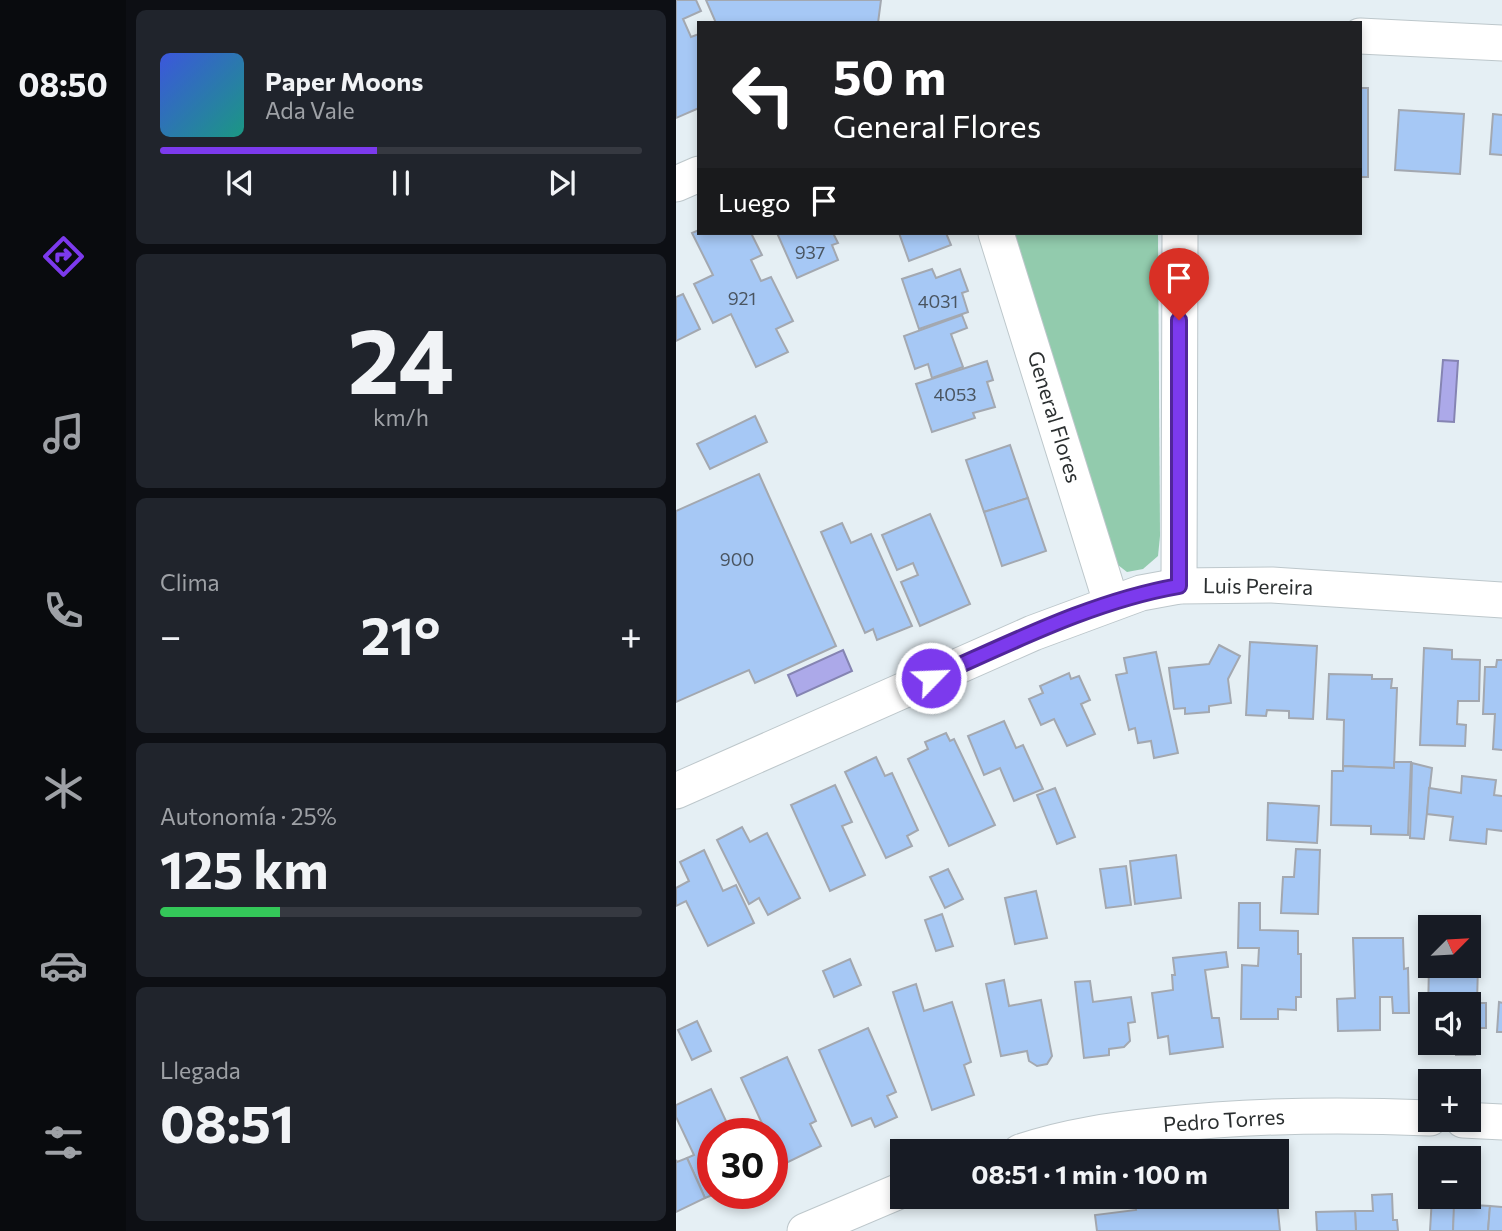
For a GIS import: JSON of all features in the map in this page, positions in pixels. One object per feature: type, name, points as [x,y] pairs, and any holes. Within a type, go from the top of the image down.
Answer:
[{"type":"street","points":[[1362,36],[1503,43]]},
{"type":"street","points":[[676,184],[697,175]]},
{"type":"street","name":"General Flores","points":[[997,235],[1111,602]]},
{"type":"street","points":[[1179,586],[1180,235]]},
{"type":"street","name":"Luis Pereira","points":[[676,791],[1033,634],[1111,602],[1141,593],[1179,586],[1272,585],[1503,600]]},
{"type":"street","name":"Pedro Torres","points":[[1060,1139],[1228,1117],[1349,1115],[1418,1118]]},
{"type":"street","points":[[1481,1121],[1503,1122]]},
{"type":"street","points":[[805,1231],[890,1195]]},
{"type":"green space","points":[[1009,235],[1158,235],[1158,556],[1143,569],[1127,572],[1109,558]]},
{"type":"shaded area","points":[[1443,360],[1458,361],[1454,422],[1438,421]]},
{"type":"shaded area","points":[[843,650],[852,671],[797,696],[788,675]]},
{"type":"building","points":[[676,0],[696,0],[701,11],[683,19],[691,37],[697,35],[697,109],[676,118]]},
{"type":"building","points":[[706,0],[881,0],[878,21],[715,21]]},
{"type":"building","points":[[1362,88],[1368,88],[1368,177],[1362,177]]},
{"type":"building","points":[[1399,110],[1464,114],[1460,174],[1395,170]]},
{"type":"building","points":[[1493,114],[1503,115],[1503,155],[1490,154]]},
{"type":"building","points":[[697,231],[697,235],[752,235],[762,255],[751,260],[761,281],[771,277],[793,321],[776,329],[788,352],[756,367],[731,314],[713,323],[694,284],[713,275],[692,233]]},
{"type":"building","points":[[778,235],[834,235],[838,243],[832,245],[838,260],[797,278]]},
{"type":"building","points":[[900,235],[947,235],[951,245],[909,261]]},
{"type":"building","points":[[932,269],[936,278],[960,269],[968,291],[962,293],[968,312],[919,329],[902,279]]},
{"type":"building","points":[[683,294],[700,329],[676,341],[676,297]]},
{"type":"building","points":[[962,315],[967,328],[951,334],[963,367],[932,378],[928,364],[915,369],[904,336]]},
{"type":"building","points":[[987,361],[993,380],[987,382],[995,407],[973,413],[975,418],[932,432],[916,384]]},
{"type":"building","points":[[755,416],[767,442],[710,469],[697,444]]},
{"type":"building","points":[[1010,445],[1028,498],[984,512],[966,460]]},
{"type":"building","points":[[759,474],[836,646],[755,683],[749,670],[676,702],[676,511]]},
{"type":"building","points":[[1028,498],[1046,551],[1002,566],[984,512]]},
{"type":"building","points":[[930,514],[970,604],[920,626],[901,582],[918,575],[913,563],[897,570],[882,535]]},
{"type":"building","points":[[842,523],[851,543],[871,534],[912,626],[877,640],[873,629],[865,633],[821,532]]},
{"type":"building","points":[[1250,642],[1317,646],[1313,719],[1289,718],[1289,711],[1267,710],[1266,716],[1246,715]]},
{"type":"building","points":[[1219,645],[1240,656],[1228,679],[1231,703],[1209,706],[1209,712],[1185,714],[1185,708],[1174,709],[1169,668],[1209,664]]},
{"type":"building","points":[[1424,648],[1452,650],[1452,659],[1480,660],[1479,701],[1458,701],[1457,724],[1466,725],[1465,746],[1420,745]]},
{"type":"building","points":[[1156,652],[1178,753],[1154,758],[1151,741],[1138,743],[1135,728],[1129,730],[1116,675],[1127,673],[1124,658]]},
{"type":"building","points":[[1497,660],[1503,660],[1503,750],[1493,749],[1495,714],[1483,714],[1485,667],[1496,667]]},
{"type":"building","points":[[1069,673],[1071,679],[1079,676],[1090,700],[1081,704],[1095,734],[1067,746],[1054,719],[1041,725],[1029,699],[1043,693],[1040,686]]},
{"type":"building","points":[[1329,674],[1372,675],[1372,679],[1392,679],[1391,688],[1397,688],[1394,768],[1343,766],[1344,720],[1327,719]]},
{"type":"building","points":[[1004,721],[1016,748],[1023,745],[1043,789],[1014,801],[1000,768],[984,775],[968,736]]},
{"type":"building","points":[[946,733],[950,741],[954,739],[995,825],[949,846],[908,759],[928,749],[925,742]]},
{"type":"building","points":[[876,757],[885,776],[892,773],[918,830],[907,836],[912,846],[886,858],[845,772]]},
{"type":"building","points":[[1394,762],[1411,762],[1408,835],[1371,834],[1371,826],[1331,825],[1332,771],[1343,771],[1343,766],[1394,768]]},
{"type":"building","points":[[1412,763],[1432,768],[1424,839],[1410,838]]},
{"type":"building","points":[[1462,776],[1496,780],[1494,795],[1503,796],[1503,831],[1487,829],[1486,844],[1450,840],[1453,817],[1427,814],[1429,788],[1461,793]]},
{"type":"building","points":[[835,785],[852,822],[842,826],[865,875],[830,891],[791,805]]},
{"type":"building","points":[[1055,788],[1075,837],[1057,844],[1037,795]]},
{"type":"building","points":[[1268,803],[1319,806],[1317,843],[1267,840]]},
{"type":"building","points":[[742,827],[750,842],[767,833],[800,898],[768,915],[759,898],[749,904],[717,840]]},
{"type":"building","points":[[1296,849],[1320,850],[1318,914],[1281,913],[1283,877],[1294,877]]},
{"type":"building","points":[[704,850],[723,891],[736,885],[754,923],[708,946],[686,901],[676,906],[676,888],[689,881],[680,862]]},
{"type":"building","points":[[1176,855],[1181,898],[1135,904],[1130,861]]},
{"type":"building","points":[[1126,866],[1131,905],[1106,908],[1100,869]]},
{"type":"building","points":[[948,869],[963,899],[945,908],[930,877]]},
{"type":"building","points":[[1036,891],[1047,938],[1015,944],[1005,898]]},
{"type":"building","points":[[1239,903],[1260,903],[1260,930],[1298,931],[1301,997],[1296,997],[1296,1010],[1278,1009],[1278,1019],[1241,1019],[1242,965],[1258,966],[1259,948],[1238,948]]},
{"type":"building","points":[[942,914],[953,946],[936,951],[925,920]]},
{"type":"building","points":[[1353,938],[1403,938],[1404,969],[1408,968],[1409,1013],[1393,1013],[1392,997],[1380,997],[1380,1030],[1338,1031],[1337,999],[1355,998]]},
{"type":"building","points":[[1226,952],[1228,967],[1205,970],[1212,1018],[1219,1018],[1223,1047],[1170,1054],[1168,1036],[1158,1038],[1152,993],[1173,990],[1173,958]]},
{"type":"building","points":[[850,959],[861,985],[834,997],[823,971]]},
{"type":"building","points":[[1429,978],[1478,978],[1477,992],[1428,992]]},
{"type":"building","points":[[1004,980],[1009,1006],[1041,1000],[1052,1056],[1047,1064],[1037,1066],[1029,1061],[1027,1051],[1001,1056],[986,984]]},
{"type":"building","points":[[1090,981],[1093,1002],[1131,997],[1135,1022],[1128,1023],[1130,1041],[1124,1047],[1109,1049],[1109,1055],[1084,1058],[1075,982]]},
{"type":"building","points":[[916,984],[924,1011],[952,1002],[971,1062],[964,1065],[974,1095],[932,1110],[893,992]]},
{"type":"building","points":[[1499,1002],[1503,1003],[1503,1032],[1497,1032]]},
{"type":"building","points":[[1481,1003],[1486,1003],[1486,1028],[1481,1028]]},
{"type":"building","points":[[697,1021],[711,1051],[692,1060],[678,1030]]},
{"type":"building","points":[[868,1028],[896,1092],[887,1096],[897,1117],[875,1127],[871,1118],[852,1126],[819,1050]]},
{"type":"building","points":[[787,1057],[816,1121],[810,1124],[821,1146],[788,1162],[788,1118],[760,1118],[741,1078]]},
{"type":"building","points":[[711,1089],[725,1118],[697,1118],[697,1180],[687,1158],[694,1155],[676,1117],[676,1105]]},
{"type":"building","points":[[687,1158],[697,1180],[697,1202],[676,1212],[676,1160],[677,1162]]},
{"type":"building","points":[[1392,1194],[1393,1220],[1397,1220],[1398,1231],[1356,1231],[1355,1211],[1373,1211],[1372,1195]]},
{"type":"building","points":[[1481,1206],[1490,1206],[1488,1231],[1453,1231],[1454,1209],[1481,1209]]},
{"type":"building","points":[[1490,1206],[1503,1207],[1503,1231],[1488,1231]]},
{"type":"building","points":[[1278,1209],[1280,1231],[1097,1231],[1095,1215],[1136,1210]]},
{"type":"building","points":[[1431,1209],[1454,1209],[1453,1231],[1430,1231]]},
{"type":"building","points":[[1355,1211],[1356,1231],[1317,1231],[1316,1212]]},
{"type":"route","points":[[931,678],[1111,602],[1179,586],[1179,320]]}]
